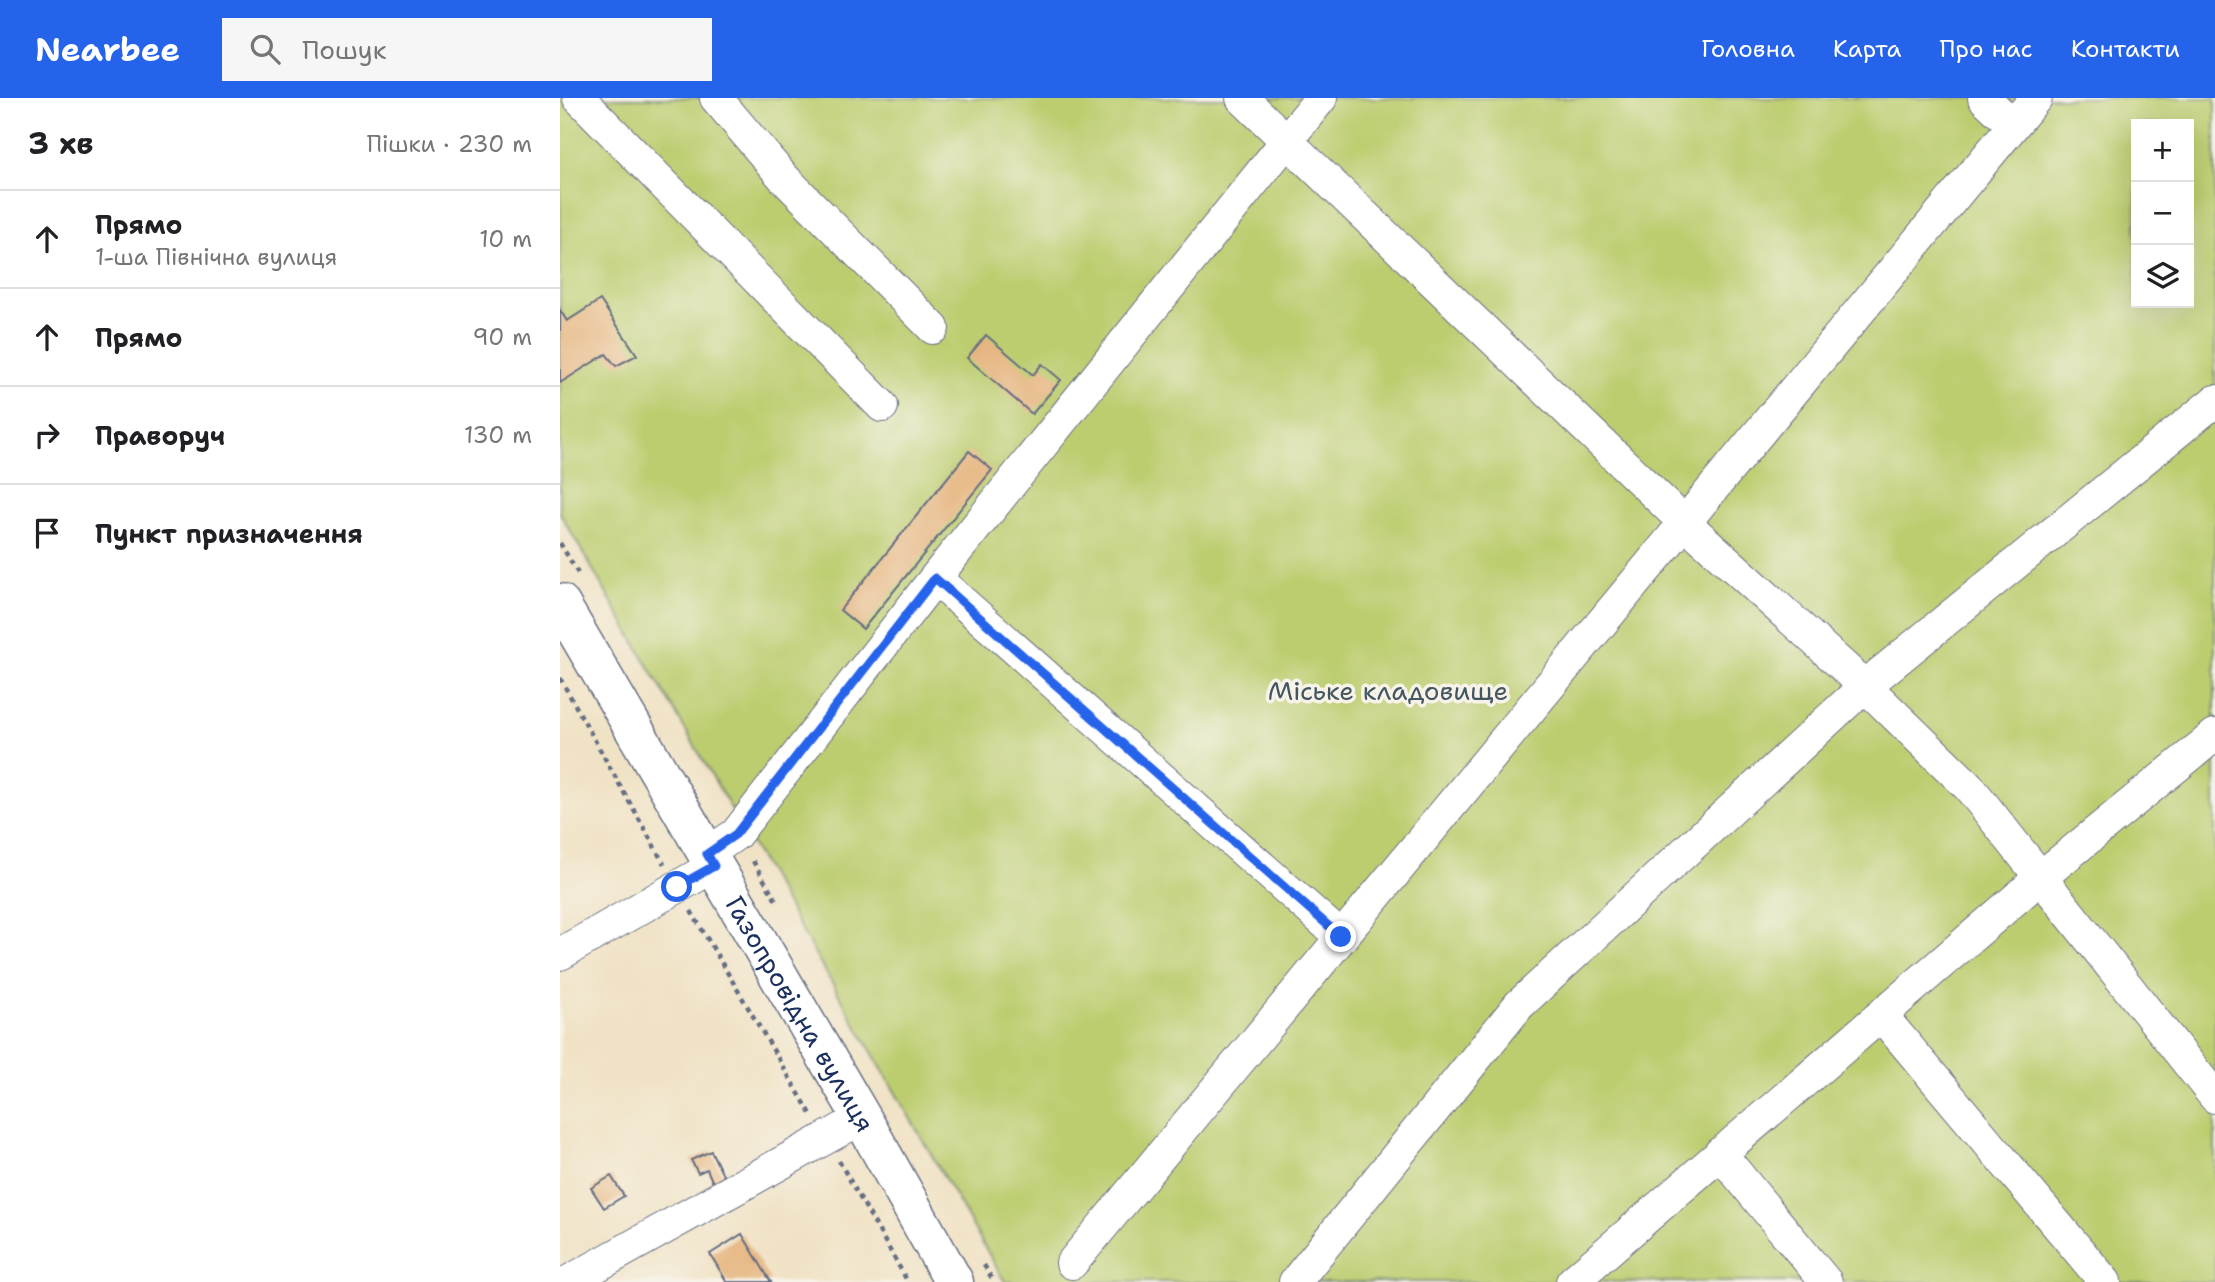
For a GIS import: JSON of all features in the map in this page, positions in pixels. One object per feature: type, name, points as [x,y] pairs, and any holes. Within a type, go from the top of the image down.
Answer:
[{"type":"main road","name":"Газопровідна вулиця","points":[[560,603],[862,1118],[954,1282]]},
{"type":"street","points":[[579,98],[882,406]]},
{"type":"street","points":[[716,98],[783,177],[933,328]]},
{"type":"street","points":[[1242,98],[1684,522],[1865,686],[1969,787],[2215,1097]]},
{"type":"street","points":[[560,954],[677,887],[711,860],[736,834],[935,578],[1321,98]]},
{"type":"street","points":[[1984,98],[2012,124]]},
{"type":"street","points":[[1072,1263],[2036,98]]},
{"type":"street","points":[[1295,1282],[1519,1005],[1865,686],[2215,401]]},
{"type":"street","points":[[935,578],[1341,937]]},
{"type":"street","points":[[1572,1282],[2041,877],[2215,735]]},
{"type":"street","points":[[1881,1014],[2105,1282]]},
{"type":"street","points":[[568,1282],[862,1118]]},
{"type":"street","points":[[1720,1153],[1826,1282]]},
{"type":"path","points":[[560,678],[677,887],[908,1282]]},
{"type":"green space","name":"Міське кладовище","points":[[560,98],[2215,98],[2215,1282],[1005,1282],[560,513]]},
{"type":"building","points":[[600,300],[637,355],[616,366],[606,354],[560,383],[560,310],[567,321]]},
{"type":"building","points":[[986,335],[1033,375],[1042,364],[1061,380],[1032,414],[967,358]]},
{"type":"building","points":[[969,451],[992,470],[863,629],[840,610]]},
{"type":"building","points":[[711,1151],[724,1177],[713,1183],[707,1169],[698,1173],[691,1160]]},
{"type":"building","points":[[611,1176],[624,1196],[604,1208],[591,1188]]},
{"type":"building","points":[[742,1234],[771,1282],[727,1282],[710,1254]]},
{"type":"route","points":[[677,887],[714,866],[707,854],[736,834],[935,578],[1341,937]]}]
